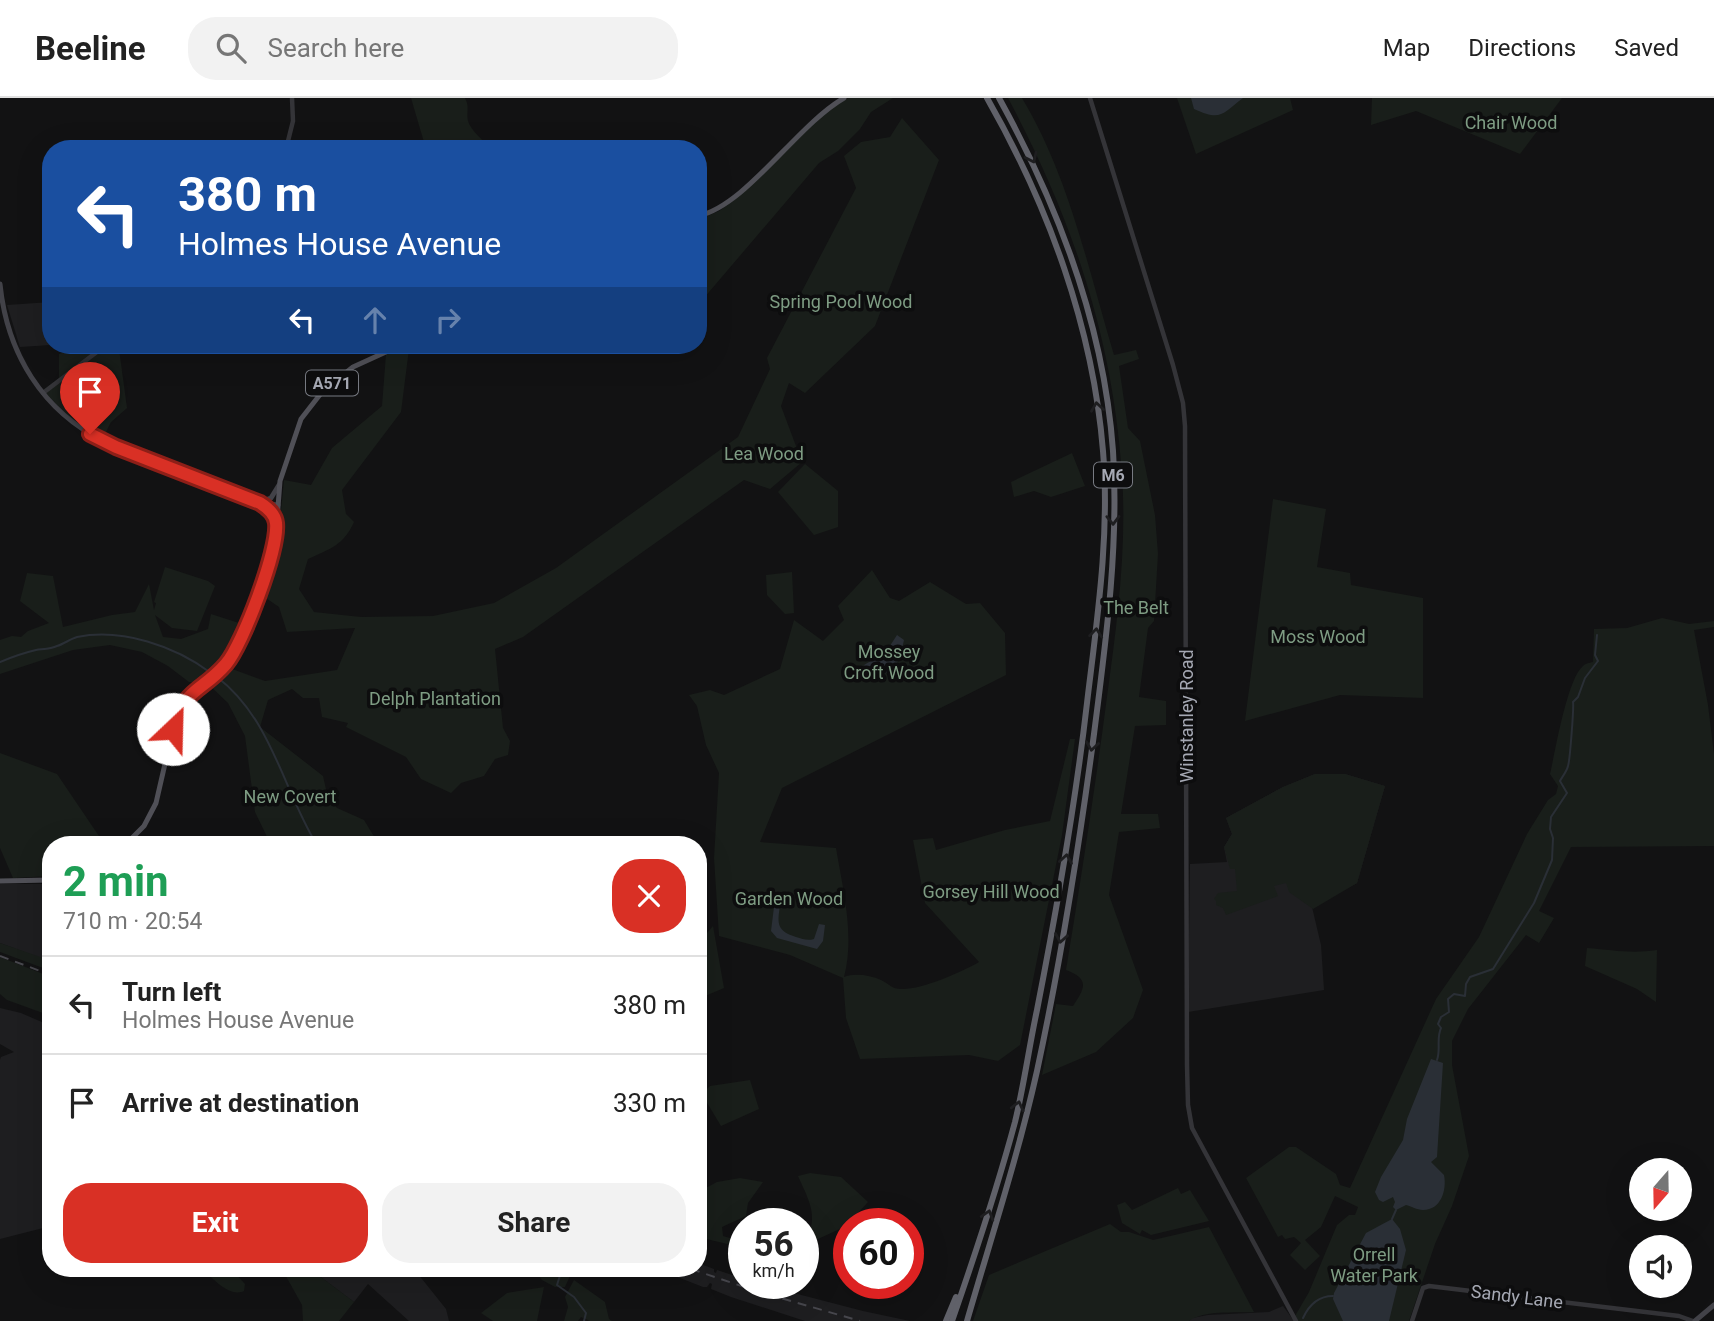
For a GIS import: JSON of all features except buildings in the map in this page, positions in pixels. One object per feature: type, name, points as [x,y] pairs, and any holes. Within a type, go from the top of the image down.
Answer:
[{"type":"highway","name":"M6","points":[[952,1321],[997,1186],[1025,1080],[1078,781],[1103,556],[1103,451],[1096,396],[1084,340],[1063,262],[1031,182],[987,98]]},
{"type":"highway","name":"M6","points":[[964,1321],[1006,1189],[1037,1073],[1082,824],[1107,636],[1114,541],[1113,451],[1105,391],[1090,319],[1078,273],[1055,210],[1028,149],[999,98]]},
{"type":"highway","name":"M6","points":[[946,1321],[979,1243]]},
{"type":"main road","points":[[707,214],[713,212],[763,171],[815,118],[844,98]]},
{"type":"main road","points":[[0,284],[12,342],[23,365],[58,410],[79,427],[116,447],[245,498],[278,505]]},
{"type":"main road","name":"A571","points":[[134,836],[144,825],[156,803],[181,708],[195,689],[227,663],[266,576],[275,546],[280,481],[301,419],[328,386],[353,367],[380,354]]},
{"type":"main road","points":[[245,498],[270,500],[280,481]]},
{"type":"main road","points":[[260,503],[271,511],[276,522]]},
{"type":"main road","points":[[0,881],[42,880]]},
{"type":"main road","points":[[1694,1321],[1714,1305]]},
{"type":"street","points":[[289,140],[292,130],[292,98]]},
{"type":"street","name":"Winstanley Road","points":[[1090,98],[1183,403],[1186,1065],[1190,1117],[1205,1154],[1296,1321]]},
{"type":"street","points":[[43,393],[94,354]]},
{"type":"street","name":"Sandy Lane","points":[[1412,1321],[1423,1288],[1432,1286],[1679,1316],[1694,1321]]},
{"type":"shaded area","points":[[1191,98],[1243,98],[1225,112],[1210,115],[1194,109]]},
{"type":"shaded area","points":[[42,303],[42,346],[20,347],[7,305]]},
{"type":"shaded area","points":[[897,635],[904,640],[898,662],[885,673],[869,672],[864,665],[886,652]]},
{"type":"shaded area","points":[[1315,774],[1345,774],[1385,786],[1357,883],[1312,907],[1321,945],[1324,990],[1188,1012],[1190,864],[1227,862],[1224,847],[1232,834],[1226,818],[1283,787]]},
{"type":"shaded area","points":[[0,884],[42,884],[42,959],[0,943]]},
{"type":"shaded area","points":[[780,906],[780,926],[790,935],[805,940],[814,939],[819,924],[825,925],[823,941],[817,949],[777,938],[771,931],[774,907]]},
{"type":"shaded area","points":[[0,1008],[42,1022],[42,1228],[0,1239],[0,1060],[1,1057],[14,1052],[0,1044]]},
{"type":"shaded area","points":[[1431,1059],[1443,1063],[1437,1157],[1431,1162],[1444,1175],[1445,1187],[1434,1207],[1421,1210],[1406,1205],[1396,1210],[1393,1207],[1393,1197],[1383,1202],[1375,1192],[1403,1140],[1407,1119]]},
{"type":"shaded area","points":[[1392,1219],[1400,1229],[1406,1250],[1389,1321],[1343,1321],[1333,1299],[1334,1293],[1366,1233]]},
{"type":"shaded area","points":[[707,1266],[716,1273],[717,1270],[728,1274],[728,1296],[711,1289],[710,1283],[707,1287],[677,1277],[707,1277]]},
{"type":"shaded area","points":[[321,1277],[420,1277],[446,1309],[449,1321],[409,1321],[368,1284],[354,1302]]},
{"type":"shaded area","points":[[737,1299],[817,1299],[910,1321],[805,1321]]},
{"type":"shaded area","points":[[1283,1306],[1294,1321],[1189,1321],[1208,1315],[1269,1312]]},
{"type":"green space","points":[[411,98],[465,98],[470,125],[483,140],[423,140]]},
{"type":"green space","points":[[848,98],[893,98],[871,112],[860,129],[838,151],[819,163],[707,294],[707,216],[733,201],[824,113]]},
{"type":"green space","name":"The Belt","points":[[1008,98],[1022,98],[1053,159],[1076,223],[1114,355],[1136,350],[1139,359],[1119,366],[1128,428],[1140,441],[1155,515],[1158,554],[1154,621],[1148,628],[1139,697],[1166,701],[1166,725],[1135,726],[1121,814],[1158,814],[1160,828],[1119,832],[1109,895],[1143,990],[1133,1018],[1096,1052],[1042,1075],[1056,1004],[1073,1006],[1083,985],[1079,977],[1066,970],[1114,642],[1122,559],[1123,503],[1117,424],[1109,375],[1086,280],[1052,188]]},
{"type":"green space","points":[[1177,98],[1290,98],[1293,110],[1196,154]]},
{"type":"green space","name":"Chair Wood","points":[[1372,98],[1562,98],[1520,154],[1416,111],[1371,125]]},
{"type":"green space","points":[[902,118],[939,160],[875,326],[805,393],[789,383],[781,406],[802,462],[770,489],[744,480],[523,637],[495,649],[503,728],[510,741],[508,755],[495,759],[484,776],[461,783],[451,793],[421,779],[406,757],[346,727],[348,723],[322,717],[319,698],[303,698],[292,689],[268,700],[260,727],[323,776],[327,794],[337,808],[364,820],[374,836],[267,836],[255,812],[245,736],[228,703],[206,682],[224,666],[265,681],[337,670],[355,628],[287,632],[279,607],[260,594],[277,552],[284,480],[311,485],[332,448],[382,406],[386,354],[408,354],[401,412],[342,490],[346,514],[354,522],[350,530],[336,545],[308,559],[299,589],[314,612],[361,617],[433,616],[494,603],[556,568],[738,437],[770,369],[767,358],[856,188],[844,156],[861,142],[890,137]]},
{"type":"green space","points":[[59,354],[120,354],[127,408],[111,422],[103,438],[68,417],[43,390],[59,378]]},
{"type":"green space","points":[[1072,453],[1085,486],[1051,497],[1034,491],[1014,497],[1011,482]]},
{"type":"green space","points":[[805,464],[838,491],[838,527],[814,535],[778,492]]},
{"type":"green space","name":"Moss Wood","points":[[1273,499],[1326,509],[1317,567],[1350,573],[1351,585],[1423,598],[1423,698],[1340,695],[1245,721]]},
{"type":"green space","points":[[165,567],[208,581],[215,586],[197,631],[172,628],[155,615],[163,637],[181,639],[208,629],[211,614],[239,623],[227,663],[197,683],[189,682],[168,666],[142,652],[110,645],[73,650],[0,674],[0,640],[12,636],[21,637],[28,631],[49,623],[20,601],[27,573],[53,576],[63,627],[135,612],[149,584],[154,610]]},
{"type":"green space","points":[[872,570],[890,598],[899,601],[930,582],[966,604],[980,603],[1005,633],[1006,675],[782,788],[760,842],[836,848],[848,929],[844,977],[872,977],[898,989],[930,984],[979,962],[925,903],[913,840],[933,838],[936,850],[1005,830],[1050,821],[1070,739],[1075,739],[1062,835],[1020,1045],[998,1061],[969,1055],[860,1059],[846,1018],[843,978],[790,955],[719,936],[714,858],[719,773],[706,745],[697,706],[689,695],[710,690],[724,695],[780,669],[794,620],[823,641],[844,620],[838,606]]},
{"type":"green space","points":[[792,572],[794,613],[785,614],[767,595],[766,575]]},
{"type":"green space","name":"Orrell Water Park","points":[[1662,618],[1689,624],[1714,621],[1714,627],[1694,630],[1714,754],[1714,846],[1571,847],[1539,911],[1554,918],[1539,943],[1526,935],[1468,1009],[1452,1041],[1452,1065],[1469,1156],[1409,1321],[1298,1321],[1295,1316],[1309,1292],[1337,1225],[1349,1215],[1355,1215],[1358,1207],[1335,1196],[1321,1227],[1305,1240],[1320,1256],[1305,1270],[1290,1255],[1301,1243],[1294,1237],[1278,1237],[1246,1178],[1289,1147],[1296,1147],[1336,1174],[1340,1185],[1350,1188],[1436,999],[1479,937],[1527,834],[1548,800],[1556,794],[1558,786],[1550,774],[1558,734],[1577,674],[1584,665],[1593,662],[1594,629],[1627,628]]},
{"type":"green space","points":[[0,753],[57,774],[99,836],[42,836],[42,876],[13,878],[0,848]]},
{"type":"green space","points":[[1315,774],[1345,774],[1385,786],[1357,883],[1313,909],[1289,892],[1286,883],[1274,886],[1278,896],[1226,915],[1214,899],[1218,893],[1237,891],[1235,869],[1230,869],[1224,847],[1232,834],[1226,818],[1283,787]]},
{"type":"green space","points":[[713,926],[724,988],[707,995],[707,933]]},
{"type":"green space","points":[[0,943],[42,958],[42,968],[0,952]]},
{"type":"green space","points":[[1587,948],[1630,952],[1657,950],[1656,1002],[1637,989],[1585,966]]},
{"type":"green space","points":[[0,957],[42,973],[42,1013],[7,1000],[0,994]]},
{"type":"green space","points":[[750,1080],[759,1109],[721,1126],[707,1103],[707,1089],[710,1086]]},
{"type":"green space","points":[[810,1173],[841,1177],[868,1202],[862,1208],[833,1208],[833,1232],[819,1239],[819,1208],[811,1208],[798,1176]]},
{"type":"green space","points":[[740,1178],[763,1182],[747,1208],[728,1208],[728,1224],[722,1227],[723,1236],[728,1237],[728,1244],[707,1239],[707,1187],[717,1182]]},
{"type":"green space","points":[[1178,1188],[1181,1194],[1190,1190],[1209,1221],[1151,1235],[1142,1230],[1140,1234],[1122,1223],[1117,1205],[1125,1202],[1132,1210]]},
{"type":"green space","points":[[1110,1224],[1121,1232],[1153,1240],[1209,1227],[1254,1312],[1203,1315],[1189,1321],[973,1321],[989,1275]]},
{"type":"green space","points":[[211,1277],[238,1277],[245,1284],[244,1291],[233,1292]]},
{"type":"green space","points":[[286,1277],[321,1277],[354,1302],[339,1321],[303,1321],[302,1305]]},
{"type":"green space","points":[[540,1277],[569,1277],[565,1287],[555,1287]]},
{"type":"green space","points":[[574,1280],[605,1302],[609,1319],[612,1321],[590,1321],[581,1317],[578,1321],[564,1321],[568,1307],[565,1297]]},
{"type":"green space","points":[[544,1287],[537,1321],[493,1321],[481,1313],[507,1293]]},
{"type":"waterway","points":[[0,662],[27,652],[55,647],[77,637],[112,635],[165,647],[211,673]]},
{"type":"waterway","points":[[1437,1060],[1441,1028],[1438,1024],[1441,1017],[1449,1012],[1448,999],[1454,994],[1465,996],[1470,977],[1493,969],[1534,903],[1552,860],[1551,817],[1567,793],[1560,781],[1569,762],[1573,702],[1578,697],[1585,678],[1598,661],[1595,655],[1597,635]]},
{"type":"waterway","points":[[217,677],[236,694],[264,734],[312,836]]},
{"type":"waterway","points":[[1392,1219],[1396,1210]]},
{"type":"waterway","points":[[560,1277],[557,1285],[574,1297],[586,1313],[584,1321]]},
{"type":"waterway","points":[[1303,1318],[1315,1302],[1333,1296]]},
{"type":"railway","points":[[0,956],[42,972]]},
{"type":"railway","points":[[707,1274],[860,1321]]},
{"type":"route","points":[[90,434],[116,447],[260,503],[271,511],[276,522],[275,546],[266,576],[235,648],[227,663],[187,698],[173,729]]},
{"type":"park label","name":"Spring Pool Wood","points":[[841,302]]},
{"type":"park label","name":"Lea Wood","points":[[764,454]]},
{"type":"park label","name":"Mossey Croft Wood","points":[[889,662]]},
{"type":"park label","name":"Delph Plantation","points":[[435,699]]},
{"type":"park label","name":"New Covert","points":[[290,797]]},
{"type":"park label","name":"Gorsey Hill Wood","points":[[991,892]]},
{"type":"park label","name":"Garden Wood","points":[[789,899]]}]
